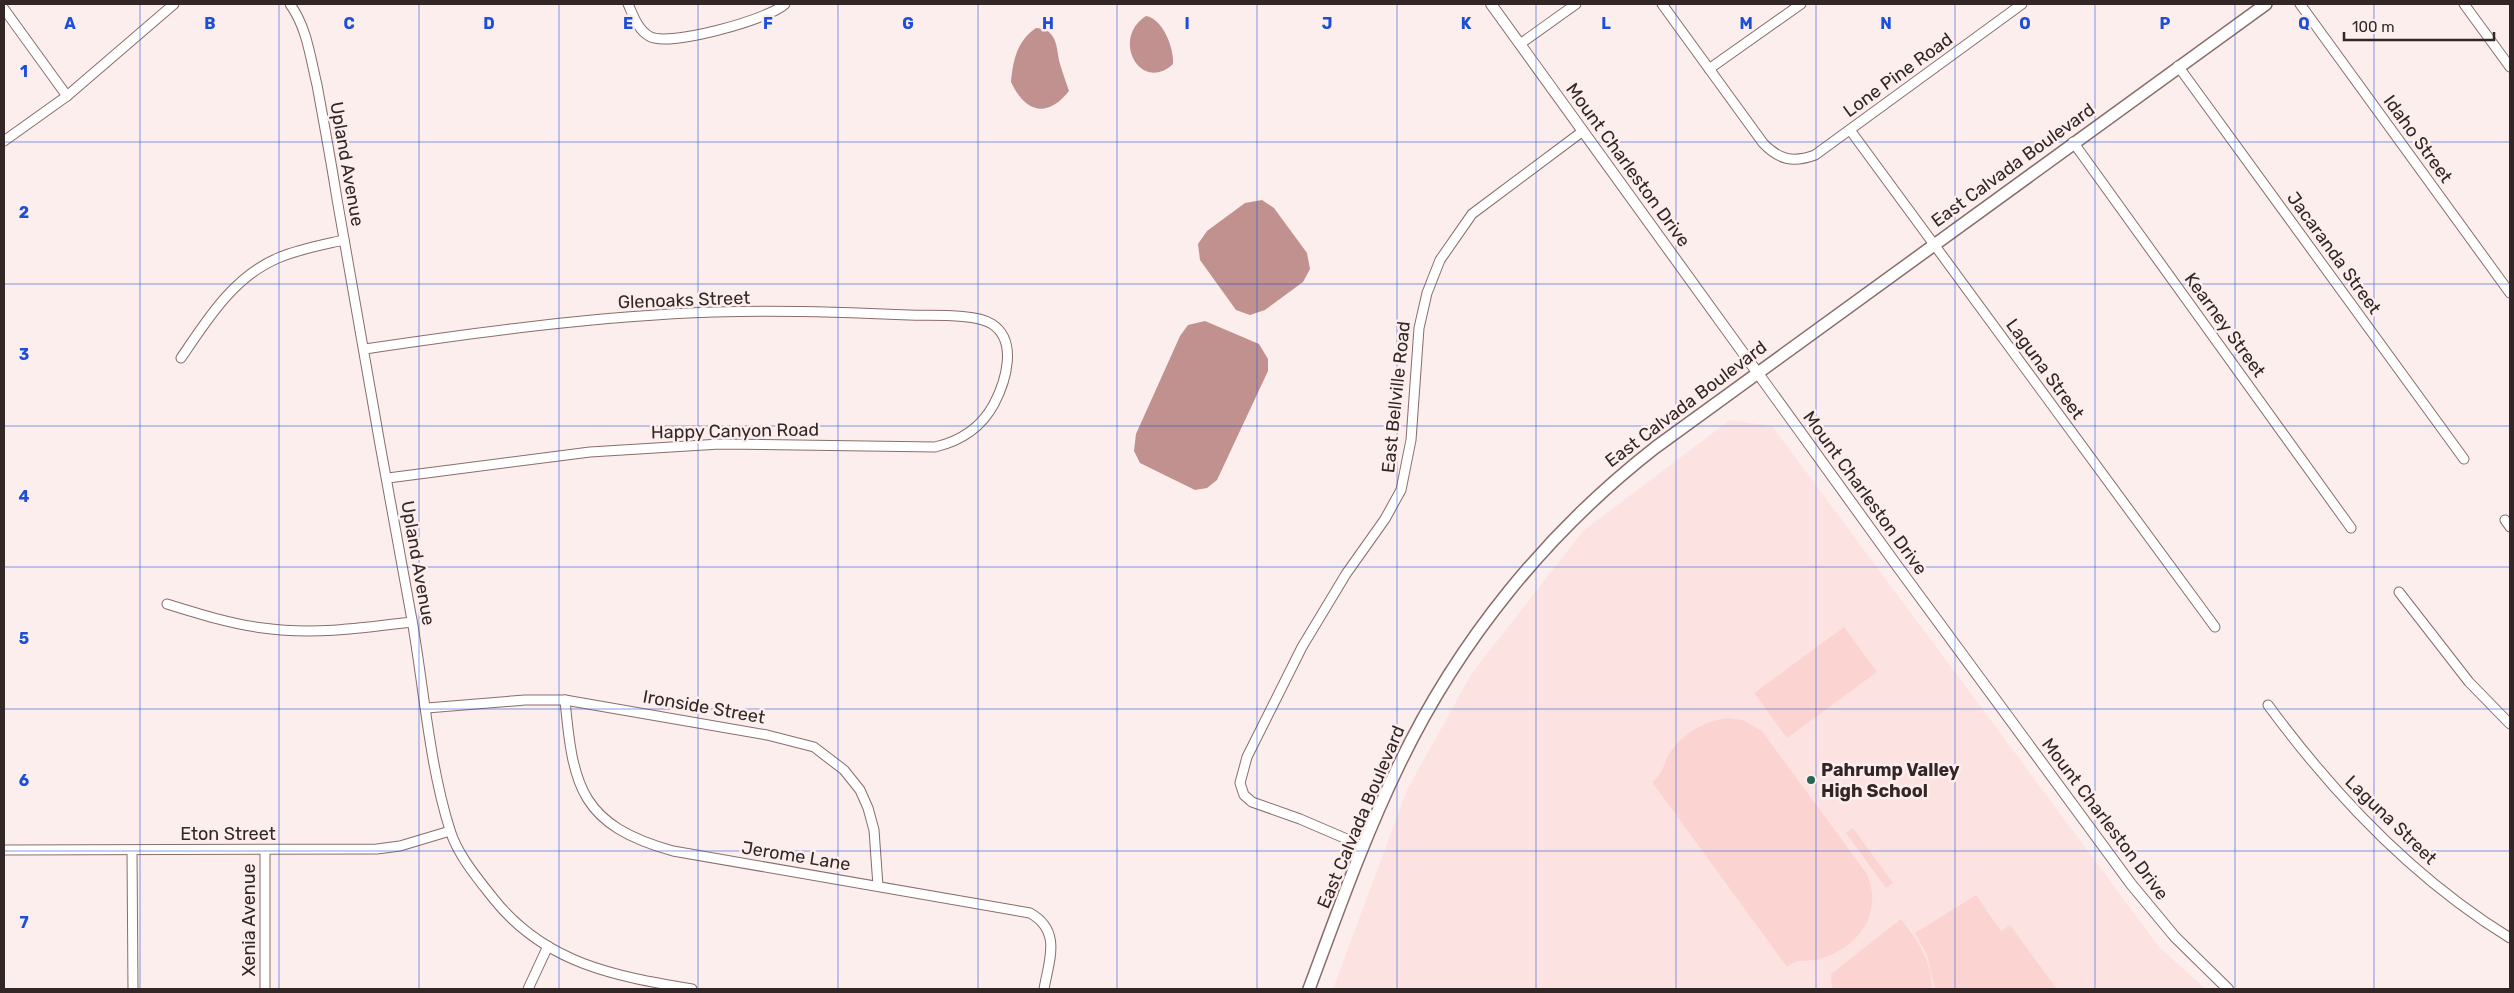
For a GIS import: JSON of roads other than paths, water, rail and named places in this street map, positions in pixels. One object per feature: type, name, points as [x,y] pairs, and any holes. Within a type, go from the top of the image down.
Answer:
[{"type":"main road","name":"East Calvada Boulevard","points":[[1310,989],[1363,846],[1399,764],[1427,712],[1463,653],[1501,601],[1560,532],[1589,503],[1656,447],[2073,142],[2266,4]]},
{"type":"street","name":"Upland Avenue","points":[[290,4],[305,30],[324,122],[388,478],[436,769],[450,831],[474,872],[495,900],[520,926],[548,946],[578,962],[620,977],[692,989]]},
{"type":"street","points":[[628,4],[642,30],[660,41],[678,40],[774,13],[784,5]]},
{"type":"street","name":"Mount Charleston Drive","points":[[1491,4],[1895,563],[2131,884],[2175,937],[2228,989]]},
{"type":"street","points":[[1520,44],[1576,4]]},
{"type":"street","points":[[1662,4],[1709,69],[1801,4]]},
{"type":"street","name":"Lone Pine Road","points":[[1709,69],[1773,154],[1789,160],[1802,160],[1815,155],[2022,4]]},
{"type":"street","name":"Idaho Street","points":[[2300,4],[2510,293]]},
{"type":"street","points":[[2464,4],[2510,67]]},
{"type":"street","points":[[4,141],[67,96],[170,5]]},
{"type":"street","points":[[4,9],[67,96]]},
{"type":"street","name":"Jacaranda Street","points":[[2178,66],[2464,459]]},
{"type":"street","name":"Laguna Street","points":[[1850,130],[2215,627]]},
{"type":"street","name":"East Bellville Road","points":[[1363,846],[1252,802],[1244,795],[1240,784],[1241,774],[1247,757],[1302,647],[1346,574],[1385,519],[1401,490],[1411,440],[1418,328],[1433,274],[1440,260],[1472,214],[1583,131]]},
{"type":"street","name":"Kearney Street","points":[[2073,142],[2351,528]]},
{"type":"street","points":[[181,358],[228,293],[247,276],[276,259],[298,250],[344,240]]},
{"type":"street","name":"Glenoaks Street","points":[[364,349],[562,323],[716,312],[971,318],[985,320],[1002,334]]},
{"type":"street","name":"Happy Canyon Road","points":[[388,478],[590,452],[720,444],[936,447],[952,444],[968,435],[982,421],[997,398],[1007,359],[1006,342],[1002,334]]},
{"type":"street","points":[[2399,592],[2469,682],[2510,724]]},
{"type":"street","points":[[167,604],[221,620],[264,628],[307,631],[412,622]]},
{"type":"street","name":"Ironside Street","points":[[427,708],[525,700],[565,700],[767,735],[814,747],[823,752],[844,770],[860,790],[868,808],[874,830],[878,886]]},
{"type":"street","name":"Jerome Lane","points":[[565,700],[570,753],[584,794],[597,812],[625,834],[644,843],[673,851],[1015,908],[1039,918],[1050,933],[1051,944],[1044,989]]},
{"type":"street","name":"Laguna Street","points":[[2268,705],[2301,750],[2365,821],[2399,854],[2448,895],[2510,938]]},
{"type":"street","name":"Eton Street","points":[[4,850],[377,849],[400,846],[450,831]]},
{"type":"street","points":[[132,850],[133,989]]},
{"type":"street","name":"Xenia Avenue","points":[[265,850],[265,989]]},
{"type":"street","points":[[528,989],[548,946]]},
{"type":"place","name":"Pahrump Valley High School","points":[[1811,780]]}]
